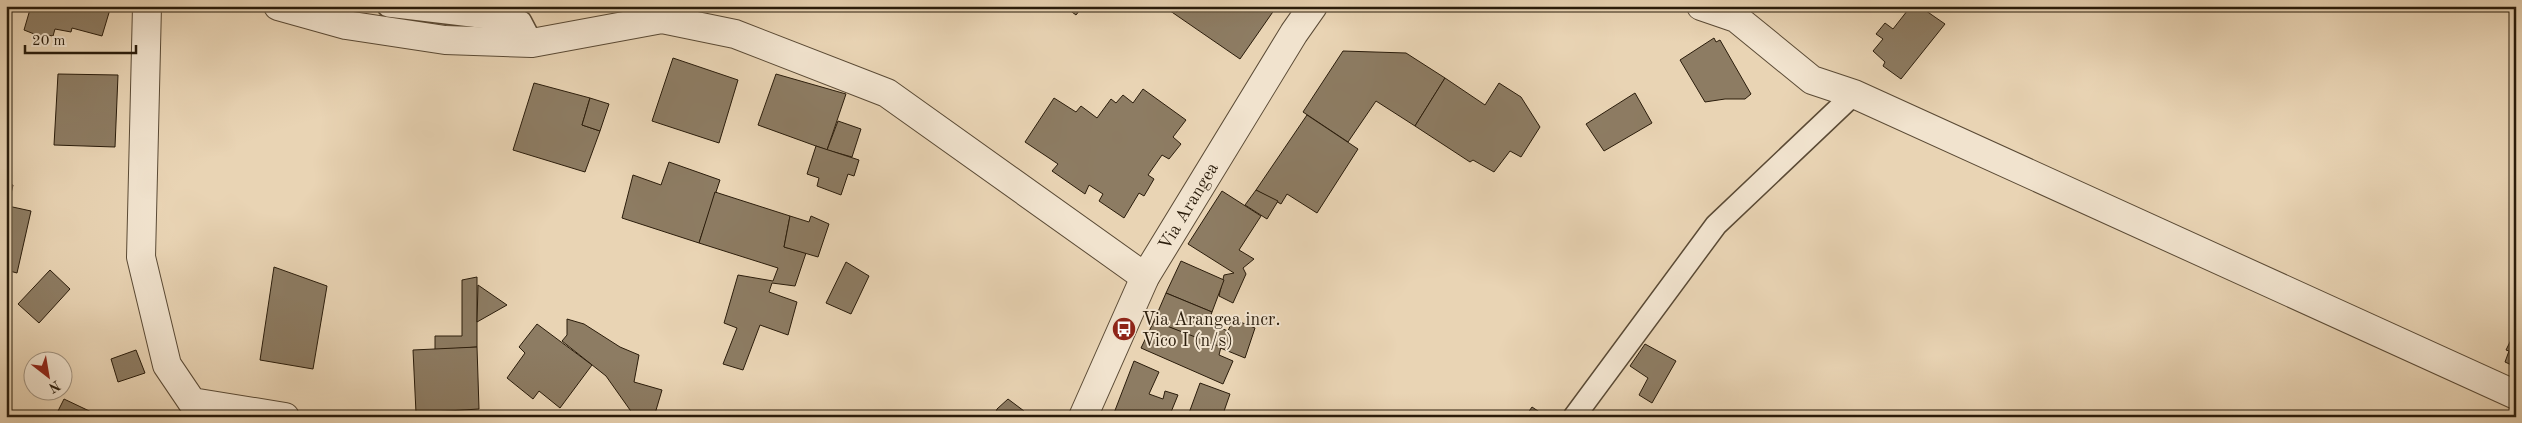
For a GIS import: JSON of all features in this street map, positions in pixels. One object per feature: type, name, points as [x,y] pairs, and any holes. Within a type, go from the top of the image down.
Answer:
[{"type":"street","points":[[147,6],[141,257],[168,365],[195,409],[285,417]]},
{"type":"street","points":[[278,6],[346,25],[445,40],[532,43],[661,13],[735,34],[887,93],[1145,277]]},
{"type":"street","name":"Via Arangea","points":[[1083,417],[1145,277],[1294,33],[1313,6]]},
{"type":"street","points":[[1701,6],[1736,18],[1812,80],[1854,94],[2516,395]]},
{"type":"lane","points":[[388,6],[521,22],[532,43]]},
{"type":"lane","points":[[1574,417],[1716,225],[1854,94]]},
{"type":"building","points":[[31,6],[111,6],[102,36],[72,28],[71,32],[55,29],[53,36],[47,35],[47,39],[24,30]]},
{"type":"building","points":[[1064,6],[1083,6],[1076,15]]},
{"type":"building","points":[[1163,6],[1277,6],[1240,59]]},
{"type":"building","points":[[1911,6],[1919,6],[1945,24],[1901,79],[1883,66],[1885,62],[1873,51],[1883,39],[1876,34],[1885,23],[1893,29]]},
{"type":"building","points":[[1714,38],[1716,42],[1720,40],[1751,94],[1745,99],[1705,102],[1680,60]]},
{"type":"building","points":[[1343,51],[1406,53],[1445,78],[1415,126],[1376,101],[1348,142],[1303,112]]},
{"type":"building","points":[[673,58],[738,80],[719,143],[652,121]]},
{"type":"building","points":[[58,74],[118,75],[115,147],[54,145]]},
{"type":"building","points":[[776,74],[846,94],[827,150],[758,125]]},
{"type":"building","points":[[1445,78],[1485,105],[1499,83],[1521,97],[1540,127],[1521,157],[1510,151],[1494,172],[1473,160],[1470,162],[1415,126]]},
{"type":"building","points":[[534,83],[590,98],[582,125],[600,131],[585,172],[513,150]]},
{"type":"building","points":[[1143,89],[1186,120],[1173,137],[1181,144],[1169,159],[1162,155],[1148,175],[1154,179],[1144,196],[1139,193],[1124,218],[1099,201],[1103,194],[1089,185],[1085,194],[1052,171],[1058,164],[1025,142],[1054,98],[1076,112],[1081,106],[1097,118],[1111,99],[1116,103],[1123,95],[1133,103]]},
{"type":"building","points":[[1635,93],[1652,123],[1604,151],[1586,124]]},
{"type":"building","points":[[590,98],[609,104],[600,131],[582,125]]},
{"type":"building","points":[[1307,115],[1358,149],[1317,213],[1287,194],[1281,204],[1256,190]]},
{"type":"building","points":[[838,121],[861,129],[852,157],[827,150]]},
{"type":"building","points":[[816,146],[859,160],[854,176],[848,174],[841,195],[817,186],[819,178],[807,174]]},
{"type":"building","points":[[669,162],[720,180],[699,243],[622,218],[633,175],[661,185]]},
{"type":"building","points":[[6,184],[13,185],[6,216]]},
{"type":"building","points":[[1256,190],[1278,201],[1267,219],[1245,205]]},
{"type":"building","points":[[1222,191],[1261,216],[1239,250],[1254,259],[1243,268],[1246,274],[1233,303],[1219,296],[1224,275],[1234,273],[1188,244]]},
{"type":"building","points":[[715,192],[790,216],[784,247],[806,253],[795,286],[772,283],[769,292],[797,302],[788,335],[760,325],[743,370],[723,364],[737,328],[724,323],[738,275],[773,281],[778,268],[699,243]]},
{"type":"building","points":[[8,206],[31,211],[17,273],[6,270],[6,216]]},
{"type":"building","points":[[790,216],[809,222],[811,216],[829,224],[818,257],[784,247]]},
{"type":"building","points":[[1181,261],[1224,280],[1212,312],[1166,293]]},
{"type":"building","points":[[846,262],[869,276],[851,314],[826,303]]},
{"type":"building","points":[[274,267],[327,286],[313,369],[260,360]]},
{"type":"building","points":[[50,270],[70,289],[39,323],[18,304]]},
{"type":"building","points":[[477,277],[477,347],[435,350],[435,336],[462,336],[462,280]]},
{"type":"building","points":[[478,285],[507,305],[477,322]]},
{"type":"building","points":[[1166,293],[1212,312],[1208,323],[1228,331],[1233,319],[1255,328],[1245,358],[1154,321]]},
{"type":"building","points":[[567,319],[584,324],[620,347],[639,355],[634,382],[662,390],[654,417],[635,417],[606,376],[562,341],[567,335]]},
{"type":"building","points":[[1154,321],[1221,347],[1219,355],[1233,361],[1223,384],[1141,348]]},
{"type":"building","points":[[537,324],[592,365],[560,408],[539,391],[533,399],[507,378],[525,353],[519,347]]},
{"type":"building","points":[[2516,330],[2516,367],[2505,362],[2509,351],[2506,350]]},
{"type":"building","points":[[1645,344],[1676,361],[1652,403],[1639,395],[1648,378],[1630,366]]},
{"type":"building","points":[[477,347],[479,409],[416,413],[413,350]]},
{"type":"building","points":[[136,350],[145,373],[118,382],[111,359]]},
{"type":"building","points":[[1134,361],[1159,372],[1149,394],[1163,399],[1165,391],[1178,395],[1169,417],[1124,417],[1114,413]]},
{"type":"building","points":[[1200,383],[1230,394],[1222,417],[1192,417],[1193,415],[1189,413]]},
{"type":"building","points":[[1008,399],[1024,411],[1020,417],[994,417],[997,409]]},
{"type":"building","points":[[64,400],[66,400],[102,417],[55,417]]},
{"type":"building","points":[[1532,407],[1547,417],[1525,417]]},
{"type":"place","name":"Via Arangea incr. Vico I (n/s)","points":[[1124,329]]}]
